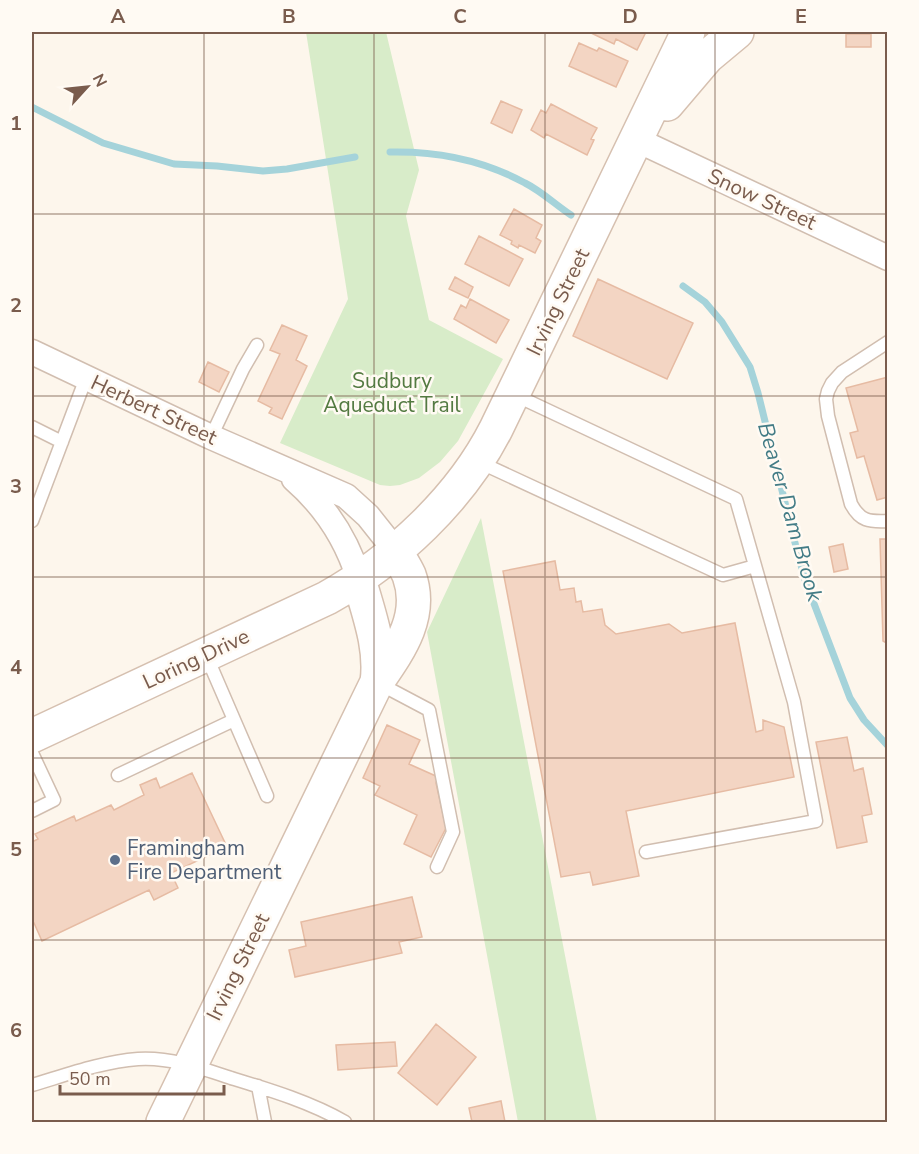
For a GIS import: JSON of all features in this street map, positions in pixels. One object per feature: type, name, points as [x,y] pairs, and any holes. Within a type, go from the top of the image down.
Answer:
[{"type":"street","name":"Irving Street","points":[[377,682],[379,670],[377,650],[359,579],[395,550],[447,501],[478,462],[688,32]]},
{"type":"street","points":[[636,140],[701,63],[737,32]]},
{"type":"street","name":"Snow Street","points":[[636,140],[887,257]]},
{"type":"street","name":"Herbert Street","points":[[32,352],[211,437],[337,491],[354,501],[395,550]]},
{"type":"street","name":"Herbert Street","points":[[277,467],[309,494],[334,525],[351,557],[359,579]]},
{"type":"street","name":"Irving Street","points":[[164,1122],[377,682],[404,640],[413,612],[413,593],[409,575],[395,550]]},
{"type":"street","name":"Loring Drive","points":[[32,736],[318,604],[359,579]]},
{"type":"lane","points":[[888,342],[837,377],[826,399],[828,416],[851,504],[859,517],[864,520],[888,521]]},
{"type":"lane","points":[[211,437],[257,345]]},
{"type":"lane","points":[[32,521],[86,378]]},
{"type":"lane","points":[[513,394],[736,499],[794,702],[816,820],[646,852]]},
{"type":"lane","points":[[32,428],[62,442]]},
{"type":"lane","points":[[478,462],[723,575],[755,566]]},
{"type":"lane","points":[[206,654],[267,796]]},
{"type":"lane","points":[[377,682],[429,710],[453,832],[437,867]]},
{"type":"lane","points":[[118,775],[234,720]]},
{"type":"lane","points":[[32,753],[54,800],[32,811]]},
{"type":"lane","points":[[32,1085],[108,1063],[147,1059],[164,1060],[190,1065],[282,1093],[345,1122]]},
{"type":"lane","points":[[258,1086],[265,1122]]},
{"type":"green space","name":"Sudbury Aqueduct Trail","points":[[306,32],[386,32],[419,170],[406,216],[429,320],[503,359],[458,441],[440,462],[419,478],[400,485],[380,485],[280,443],[348,299]]},
{"type":"green space","points":[[481,518],[597,1122],[518,1122],[427,632]]},
{"type":"building","points":[[589,32],[646,32],[637,50],[616,39],[614,44]]},
{"type":"building","points":[[846,34],[871,34],[871,47],[846,47]]},
{"type":"building","points":[[579,43],[597,51],[599,48],[628,61],[616,87],[569,66]]},
{"type":"building","points":[[501,101],[522,110],[512,133],[491,123]]},
{"type":"building","points":[[551,104],[597,128],[591,139],[594,140],[587,155],[546,134],[544,138],[531,130],[541,110],[546,113]]},
{"type":"building","points":[[514,209],[542,225],[536,238],[541,241],[535,253],[519,245],[518,248],[511,244],[512,241],[500,235]]},
{"type":"building","points":[[479,236],[523,259],[509,286],[465,264]]},
{"type":"building","points":[[455,277],[473,287],[468,298],[449,289]]},
{"type":"building","points":[[598,279],[693,323],[667,379],[573,336]]},
{"type":"building","points":[[470,299],[509,320],[496,343],[454,319],[461,305],[466,308]]},
{"type":"building","points":[[282,325],[307,336],[296,360],[307,366],[282,419],[269,413],[272,408],[258,401],[280,354],[270,350]]},
{"type":"building","points":[[208,362],[229,372],[219,392],[199,382]]},
{"type":"building","points":[[888,377],[888,497],[877,500],[864,456],[857,458],[850,433],[858,431],[846,388]]},
{"type":"building","points":[[880,539],[888,539],[888,644],[883,641]]},
{"type":"building","points":[[843,544],[848,569],[834,572],[829,547]]},
{"type":"building","points":[[555,561],[560,590],[574,588],[576,602],[581,601],[583,612],[602,609],[605,625],[616,634],[669,624],[682,633],[735,623],[756,732],[763,730],[763,720],[784,727],[794,777],[626,811],[639,876],[593,885],[590,872],[561,877],[503,571]]},
{"type":"building","points":[[387,725],[420,740],[409,764],[438,777],[436,783],[446,828],[431,857],[404,844],[417,815],[375,795],[380,786],[363,778]]},
{"type":"building","points":[[847,737],[854,771],[863,768],[872,814],[862,816],[867,842],[837,848],[816,742]]},
{"type":"building","name":"Framingham Fire Department","points":[[192,773],[227,847],[171,873],[178,888],[154,900],[149,890],[42,941],[34,923],[32,924],[32,842],[38,839],[35,834],[74,816],[76,821],[111,805],[114,810],[144,795],[140,785],[156,778],[160,788]]},
{"type":"building","points":[[412,897],[422,937],[399,942],[402,953],[295,977],[289,950],[306,946],[301,922]]},
{"type":"building","points":[[436,1024],[476,1057],[437,1105],[398,1073]]},
{"type":"building","points":[[395,1042],[397,1066],[338,1070],[336,1045]]},
{"type":"building","points":[[501,1101],[505,1122],[472,1122],[469,1108]]},
{"type":"waterway","name":"Beaver Dam Brook","points":[[32,107],[103,143],[174,164],[263,171],[355,157]]},
{"type":"waterway","name":"Beaver Dam Brook","points":[[390,152],[442,155],[493,168],[531,186],[571,215]]},
{"type":"waterway","name":"Beaver Dam Brook","points":[[683,286],[705,302],[722,322],[750,367],[805,580],[850,698],[864,720],[888,746]]},
{"type":"place","name":"Framingham Fire Department","points":[[115,860]]}]
